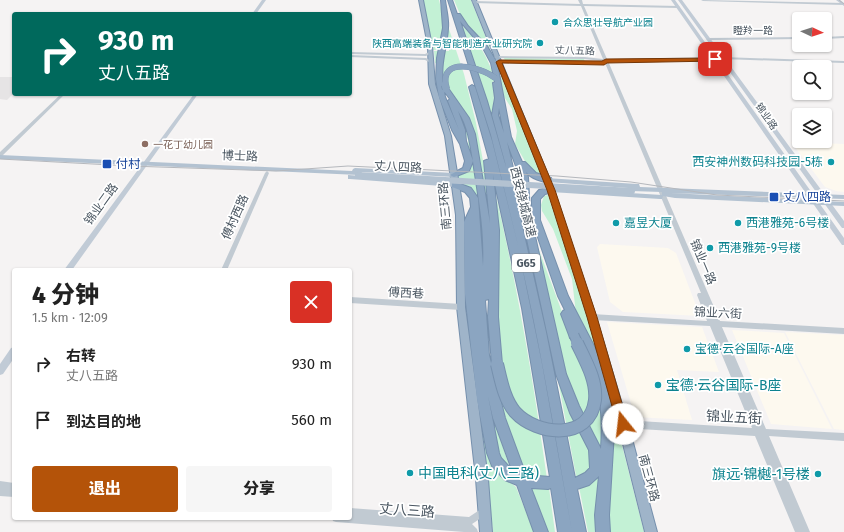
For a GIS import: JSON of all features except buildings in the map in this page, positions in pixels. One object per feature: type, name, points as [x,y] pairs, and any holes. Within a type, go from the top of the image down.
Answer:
[{"type":"highway","name":"南三环路","points":[[421,0],[431,52],[432,84],[448,136],[460,215],[461,307],[481,471],[486,532]]},
{"type":"highway","points":[[443,0],[446,35],[438,73],[455,130],[464,144],[469,157],[466,169],[454,180],[472,194],[475,204],[484,354],[507,443],[541,532]]},
{"type":"highway","name":"西安绕城高速","points":[[443,0],[484,128],[505,210],[536,359],[565,532]]},
{"type":"highway","points":[[450,0],[466,27],[484,47],[494,63],[508,137],[524,177],[526,214],[561,374],[574,409],[595,449],[597,465],[595,471],[588,480],[579,483]]},
{"type":"highway","name":"西安绕城高速","points":[[450,0],[494,135],[512,203],[534,296],[579,532]]},
{"type":"highway","name":"南三环路","points":[[474,1],[550,185],[592,317],[623,424],[651,532]]},
{"type":"highway","points":[[490,381],[484,328],[488,249],[486,224],[470,126],[462,110],[444,90],[444,77],[446,73],[458,67],[467,66],[482,69],[490,73],[497,83],[498,98],[495,115],[517,197],[534,296]]},
{"type":"highway","points":[[484,128],[495,230],[493,317],[497,364],[501,383],[508,401],[515,412],[527,422],[540,428],[556,432],[570,430],[581,424],[589,416],[594,405],[596,394],[565,311],[563,296]]},
{"type":"highway","points":[[508,137],[524,167],[529,172],[550,185],[536,198],[536,220],[563,296],[590,350],[603,382],[607,407],[608,432],[602,516],[603,532]]},
{"type":"highway","points":[[475,204],[468,222],[470,294],[483,399],[493,453],[496,462],[509,476],[521,480],[548,483]]},
{"type":"main road","points":[[256,12],[265,0]]},
{"type":"main road","name":"锦业路","points":[[673,0],[844,243]]},
{"type":"main road","name":"锦业路","points":[[680,0],[844,226]]},
{"type":"main road","points":[[838,0],[843,3]]},
{"type":"main road","name":"锦业二路","points":[[69,268],[197,96]]},
{"type":"main road","name":"博士路","points":[[0,157],[359,174]]},
{"type":"main road","name":"锦业二路","points":[[74,268],[146,165]]},
{"type":"main road","points":[[331,172],[363,179],[454,180]]},
{"type":"main road","name":"丈八四路","points":[[359,174],[631,190],[659,192],[675,196],[813,199],[827,203],[844,204]]},
{"type":"main road","points":[[550,185],[659,192]]},
{"type":"main road","points":[[550,185],[659,192]]},
{"type":"main road","name":"丈八四路","points":[[813,199],[822,196],[844,197]]},
{"type":"main road","points":[[0,364],[12,348]]},
{"type":"main road","points":[[0,371],[12,355]]},
{"type":"street","points":[[703,0],[843,3]]},
{"type":"street","points":[[474,1],[580,2],[678,8]]},
{"type":"street","name":"锦业一路","points":[[580,2],[714,324],[806,532]]},
{"type":"street","name":"瞪羚一路","points":[[708,38],[792,38]]},
{"type":"street","points":[[832,38],[844,38]]},
{"type":"street","points":[[352,53],[426,55],[431,52]]},
{"type":"street","points":[[352,56],[426,59],[431,62]]},
{"type":"street","points":[[584,58],[586,63]]},
{"type":"street","name":"丈八五路","points":[[498,59],[584,58],[604,61]]},
{"type":"street","name":"丈八五路","points":[[498,59],[586,63],[604,61],[714,59],[844,63]]},
{"type":"street","points":[[0,157],[18,142],[23,133],[60,96]]},
{"type":"street","points":[[0,157],[60,96]]},
{"type":"street","name":"傅村西路","points":[[225,268],[267,174]]},
{"type":"street","name":"傅西巷","points":[[352,300],[461,307]]},
{"type":"street","name":"锦业六街","points":[[592,317],[844,331]]},
{"type":"street","name":"锦业五街","points":[[623,424],[844,437]]},
{"type":"street","name":"锦业一路","points":[[761,432],[799,532]]},
{"type":"street","points":[[0,486],[12,486]]},
{"type":"street","points":[[0,492],[12,493]]},
{"type":"street","name":"丈八三路","points":[[352,512],[470,521],[484,511]]},
{"type":"street","name":"丈八三路","points":[[352,519],[470,528],[474,532]]},
{"type":"shaded area","points":[[0,77],[12,77],[12,95],[7,100],[0,99]]},
{"type":"shaded area","points":[[832,144],[844,144],[844,192],[825,187],[796,148],[832,148]]},
{"type":"shaded area","points":[[600,244],[668,248],[676,253],[700,316],[623,312],[610,302],[597,247]]},
{"type":"shaded area","points":[[607,322],[702,327],[719,372],[677,370],[692,420],[635,417]]},
{"type":"shaded area","points":[[732,330],[784,333],[832,429],[771,424]]},
{"type":"shaded area","points":[[785,332],[844,335],[844,430],[834,429]]},
{"type":"green space","points":[[423,0],[439,0],[444,21],[440,50],[433,50]]},
{"type":"green space","points":[[454,0],[471,0],[490,48],[488,49],[462,19]]},
{"type":"green space","points":[[460,24],[472,36],[482,50],[493,73],[495,81],[492,82],[494,92],[494,122]]},
{"type":"green space","points":[[448,26],[464,74],[476,123],[486,177],[493,252],[471,126],[441,86],[440,64],[435,63],[434,51],[449,51],[449,45],[445,44]]},
{"type":"green space","points":[[504,58],[584,59],[585,62],[505,61]]},
{"type":"green space","points":[[499,76],[501,76],[541,175],[540,177],[529,168],[515,144],[517,131],[512,109],[503,95]]},
{"type":"green space","points":[[456,108],[462,118],[471,145],[482,220],[478,208],[459,184],[458,176],[469,169],[468,140]]},
{"type":"green space","points":[[492,179],[509,253],[523,328],[547,479],[524,478],[509,442],[492,373],[498,351],[497,296],[499,244]]},
{"type":"green space","points":[[548,195],[585,309],[601,366],[602,442],[599,453],[566,383],[536,242],[571,336],[576,314],[572,279],[553,229],[542,211],[541,205],[544,196]]},
{"type":"green space","points":[[557,375],[592,451],[593,467],[577,481]]},
{"type":"green space","points":[[608,390],[644,532],[608,532]]},
{"type":"green space","points":[[485,394],[512,474],[499,460]]},
{"type":"green space","points":[[479,407],[500,474],[516,487],[534,532],[493,532]]},
{"type":"green space","points":[[600,472],[598,532],[588,532],[579,487]]},
{"type":"green space","points":[[527,487],[549,488],[555,532],[543,532]]},
{"type":"tram line","points":[[839,0],[844,4]]},
{"type":"tram line","points":[[0,159],[130,166],[276,171],[348,166],[557,176],[631,182],[717,195],[844,201]]},
{"type":"place","name":"合众思壮导航产业园","points":[[555,22]]},
{"type":"place","name":"陕西高端装备与智能制造产业研究院","points":[[540,43]]},
{"type":"place","name":"一花丁幼儿园","points":[[145,144]]},
{"type":"place","name":"西安神州数码科技园-5栋","points":[[831,162]]},
{"type":"place","name":"付村","points":[[107,164]]},
{"type":"place","name":"丈八四路","points":[[774,197]]},
{"type":"place","name":"嘉昱大厦","points":[[616,223]]},
{"type":"place","name":"西港雅苑-6号楼","points":[[738,223]]},
{"type":"place","name":"西港雅苑-9号楼","points":[[710,248]]},
{"type":"place","name":"宝德·云谷国际-A座","points":[[687,349]]},
{"type":"place","name":"宝德·云谷国际-B座","points":[[658,385]]},
{"type":"place","name":"中国电科(丈八三路)","points":[[410,473]]},
{"type":"place","name":"旗远·锦樾-1号楼","points":[[818,474]]},
{"type":"route","points":[[623,424],[592,317],[548,180],[499,62],[604,63],[606,61],[715,59]]}]
